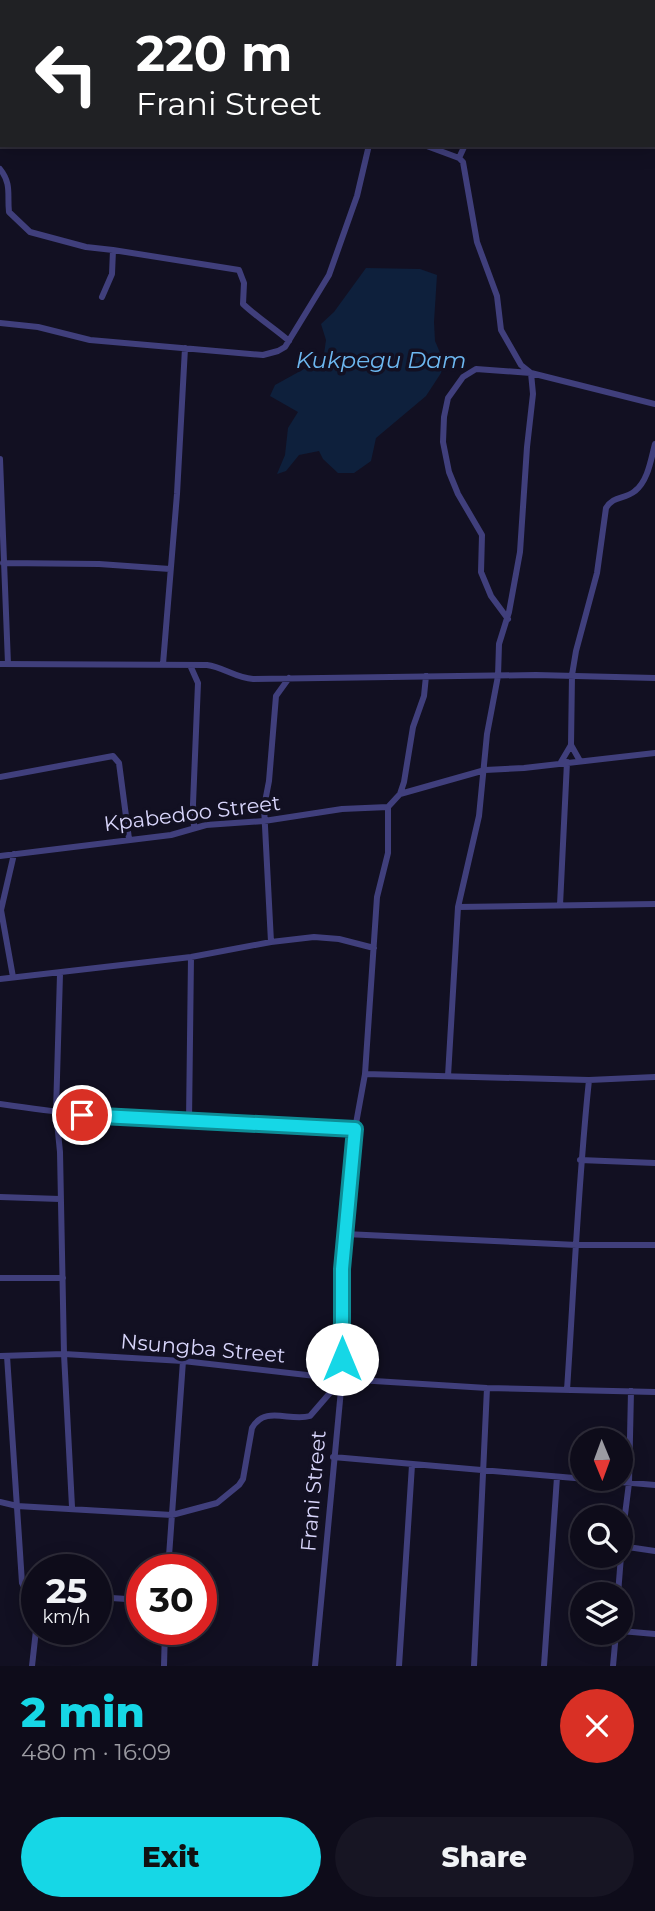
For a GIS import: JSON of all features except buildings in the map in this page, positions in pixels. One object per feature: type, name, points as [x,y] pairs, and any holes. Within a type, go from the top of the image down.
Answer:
[{"type":"street","points":[[0,323],[38,327],[90,340],[263,355],[278,351],[289,341],[333,267],[357,196],[369,147]]},
{"type":"street","points":[[429,147],[459,158],[464,166],[477,242],[497,296],[501,330],[521,365],[531,373],[533,394],[520,552],[508,619],[499,644],[498,676],[487,734],[479,816],[458,907],[448,1076]]},
{"type":"street","points":[[459,158],[464,147]]},
{"type":"street","points":[[0,169],[9,186],[9,212],[30,233],[86,247],[239,270],[244,283],[243,304],[267,326],[289,341]]},
{"type":"street","points":[[102,297],[112,274],[113,250]]},
{"type":"street","points":[[163,664],[177,494],[185,348]]},
{"type":"street","points":[[508,619],[491,596],[481,572],[482,535],[457,494],[449,472],[443,442],[448,398],[463,377],[476,369],[531,373],[655,404]]},
{"type":"street","points":[[560,905],[564,762],[571,745],[572,675],[576,651],[597,573],[606,508],[612,500],[631,494],[640,486],[655,444]]},
{"type":"street","points":[[0,458],[4,664],[213,666],[245,678],[572,675],[655,678]]},
{"type":"street","points":[[3,564],[87,564],[170,569]]},
{"type":"street","points":[[191,665],[198,683],[194,827]]},
{"type":"street","points":[[388,807],[400,794],[407,771],[414,719],[424,696],[426,676]]},
{"type":"street","points":[[271,942],[264,821],[276,696],[289,678]]},
{"type":"street","points":[[571,745],[580,761]]},
{"type":"street","points":[[400,794],[485,770],[655,753]]},
{"type":"street","points":[[0,777],[114,756],[119,763],[129,839]]},
{"type":"street","name":"Kpabedoo Street","points":[[0,856],[171,835],[194,827],[264,821],[342,809],[388,807]]},
{"type":"street","name":"Frani Street","points":[[315,1666],[342,1379],[342,1269],[355,1129],[365,1074],[377,897],[388,853],[388,807]]},
{"type":"street","points":[[13,977],[1,910],[14,854]]},
{"type":"street","points":[[458,907],[655,904]]},
{"type":"street","points":[[0,979],[191,957],[314,937],[339,939],[374,948]]},
{"type":"street","points":[[189,1121],[191,957]]},
{"type":"street","points":[[60,974],[56,1112],[72,1507]]},
{"type":"street","points":[[365,1074],[589,1080],[655,1077]]},
{"type":"street","points":[[567,1390],[580,1160],[589,1080]]},
{"type":"street","points":[[0,1104],[151,1120],[355,1129]]},
{"type":"street","points":[[580,1160],[655,1163]]},
{"type":"street","points":[[0,1197],[60,1199]]},
{"type":"street","points":[[345,1234],[577,1245],[655,1245]]},
{"type":"street","points":[[0,1278],[62,1278]]},
{"type":"street","name":"Nsungba Street","points":[[3,1356],[64,1354],[183,1362],[342,1379],[487,1388],[655,1392]]},
{"type":"street","points":[[3,1356],[21,1568]]},
{"type":"street","points":[[169,1554],[183,1362]]},
{"type":"street","points":[[0,1502],[17,1506],[72,1507],[172,1515],[211,1506],[239,1485],[246,1472],[252,1428],[260,1417],[310,1416],[342,1379]]},
{"type":"street","points":[[474,1666],[487,1388]]},
{"type":"street","points":[[630,1428],[631,1391]]},
{"type":"street","points":[[334,1457],[570,1478]]},
{"type":"street","points":[[399,1666],[412,1465]]},
{"type":"street","points":[[544,1666],[557,1477]]},
{"type":"street","points":[[634,1483],[655,1485]]},
{"type":"street","points":[[633,1548],[655,1551]]},
{"type":"street","points":[[633,1632],[655,1634]]},
{"type":"street","points":[[32,1666],[34,1645]]},
{"type":"street","points":[[164,1666],[165,1645]]},
{"type":"street","points":[[613,1666],[615,1645]]},
{"type":"water","name":"Kukpegu Dam","points":[[366,268],[420,269],[437,275],[434,322],[435,341],[444,362],[441,373],[426,396],[376,438],[371,461],[354,473],[338,473],[323,459],[319,451],[299,455],[286,471],[277,474],[285,455],[288,428],[298,412],[270,396],[275,385],[313,364],[324,354],[326,340],[321,324],[334,312]]},
{"type":"route","points":[[82,1115],[355,1129],[342,1269],[342,1359]]}]
